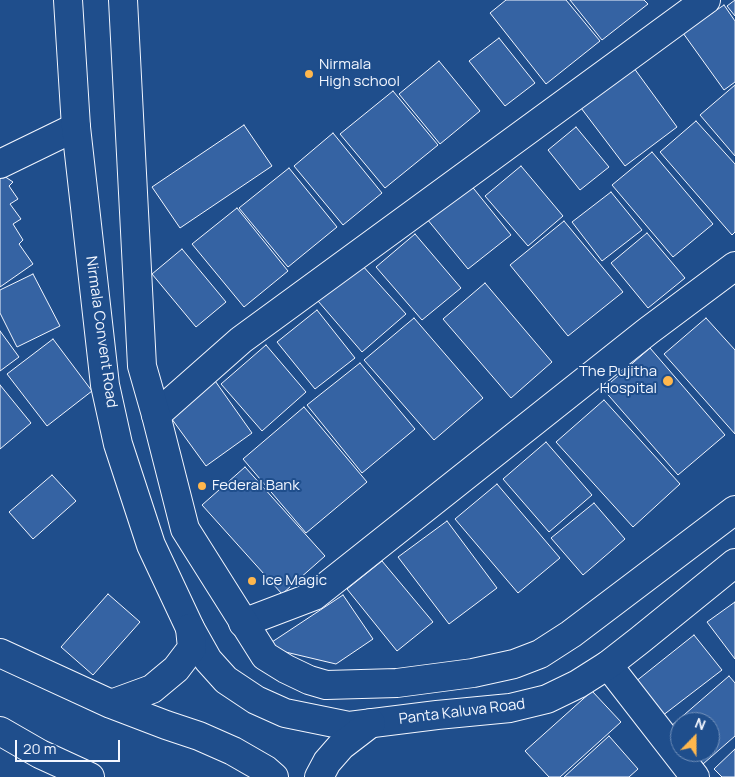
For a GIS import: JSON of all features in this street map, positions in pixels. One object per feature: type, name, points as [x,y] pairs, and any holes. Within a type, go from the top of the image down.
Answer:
[{"type":"main road","name":"Nirmala Convent Road","points":[[68,0],[76,127],[106,385],[118,444],[151,545],[190,628],[208,660],[226,680],[256,700],[268,705]]},
{"type":"main road","points":[[123,0],[142,366],[185,529],[265,656],[309,680],[326,685],[397,683],[514,664],[540,654],[572,634],[735,510]]},
{"type":"main road","points":[[156,415],[241,340],[706,0]]},
{"type":"main road","points":[[0,164],[76,127]]},
{"type":"main road","points":[[243,623],[314,596],[648,331],[735,266]]},
{"type":"main road","name":"Panta Kaluva Road","points":[[268,705],[285,713],[349,726],[510,708],[547,699],[578,684],[608,665],[735,563]]},
{"type":"main road","points":[[111,704],[152,689],[176,669],[192,648],[190,628]]},
{"type":"main road","points":[[0,653],[111,704],[199,736],[233,751],[266,770],[274,777]]},
{"type":"main road","points":[[608,665],[695,777]]},
{"type":"main road","points":[[319,777],[327,762],[341,746],[371,723]]},
{"type":"main road","points":[[0,731],[40,754],[90,777]]},
{"type":"building","points":[[506,0],[566,0],[600,41],[546,84],[490,13]]},
{"type":"building","points":[[570,0],[644,0],[648,4],[602,40]]},
{"type":"building","points":[[735,0],[735,16],[727,6]]},
{"type":"building","points":[[724,5],[735,21],[735,82],[724,90],[683,33]]},
{"type":"building","points":[[499,38],[535,83],[505,106],[469,61]]},
{"type":"building","points":[[439,61],[480,111],[440,144],[399,94]]},
{"type":"building","points":[[631,64],[677,127],[625,166],[578,104]]},
{"type":"building","points":[[735,85],[735,156],[700,115]]},
{"type":"building","points":[[393,91],[438,145],[385,188],[340,134]]},
{"type":"building","points":[[696,121],[735,164],[735,232],[732,235],[660,152]]},
{"type":"building","points":[[244,125],[272,166],[180,228],[152,187]]},
{"type":"building","points":[[576,127],[609,167],[580,190],[548,150]]},
{"type":"building","points":[[333,133],[382,193],[343,225],[294,166]]},
{"type":"building","points":[[652,152],[713,224],[673,257],[612,185]]},
{"type":"building","points":[[521,166],[563,216],[528,246],[485,196]]},
{"type":"building","points":[[289,168],[337,227],[288,267],[239,208]]},
{"type":"building","points":[[0,174],[13,182],[9,186],[18,199],[10,204],[21,219],[13,224],[23,240],[19,244],[33,264],[0,287]]},
{"type":"building","points":[[470,184],[511,235],[468,269],[427,219]]},
{"type":"building","points":[[611,192],[642,230],[602,261],[572,222]]},
{"type":"building","points":[[237,208],[288,271],[244,307],[192,244]]},
{"type":"building","points":[[564,221],[623,292],[568,336],[510,265]]},
{"type":"building","points":[[647,233],[685,278],[648,308],[611,263]]},
{"type":"building","points":[[415,234],[461,288],[422,320],[376,267]]},
{"type":"building","points":[[182,249],[226,302],[196,327],[152,274]]},
{"type":"building","points":[[361,264],[406,314],[362,352],[318,301]]},
{"type":"building","points":[[33,274],[60,326],[17,347],[0,313],[0,290]]},
{"type":"building","points":[[485,283],[552,362],[511,398],[443,319]]},
{"type":"building","points":[[317,310],[355,358],[315,389],[277,342]]},
{"type":"building","points":[[414,318],[483,398],[434,440],[364,360]]},
{"type":"building","points":[[706,318],[735,350],[735,434],[664,354]]},
{"type":"building","points":[[0,331],[19,357],[0,371]]},
{"type":"building","points":[[53,339],[92,391],[47,426],[7,374]]},
{"type":"building","points":[[266,345],[306,392],[262,431],[221,384]]},
{"type":"building","points":[[650,348],[725,435],[678,475],[603,389]]},
{"type":"building","points":[[360,363],[415,429],[362,473],[307,405]]},
{"type":"building","points":[[213,378],[252,433],[206,466],[166,411]]},
{"type":"building","points":[[0,385],[31,423],[0,449]]},
{"type":"building","points":[[604,400],[680,484],[633,527],[556,442]]},
{"type":"building","points":[[304,407],[367,482],[306,533],[243,459]]},
{"type":"building","points":[[546,442],[592,495],[549,532],[503,479]]},
{"type":"building","points":[[245,467],[325,556],[282,594],[202,505]]},
{"type":"building","points":[[52,475],[76,501],[33,539],[9,512]]},
{"type":"building","points":[[497,484],[560,558],[518,593],[455,519]]},
{"type":"building","points":[[594,503],[625,539],[583,575],[551,538]]},
{"type":"building","points":[[447,521],[497,588],[449,624],[398,557]]},
{"type":"building","points":[[382,561],[433,622],[397,651],[347,589]]},
{"type":"building","points":[[108,594],[140,622],[93,675],[61,647]]},
{"type":"building","points":[[343,595],[373,639],[336,664],[277,650],[272,642]]},
{"type":"building","points":[[735,602],[735,659],[707,622]]},
{"type":"building","points":[[694,635],[722,670],[662,716],[635,682]]},
{"type":"building","points":[[729,676],[735,683],[735,736],[720,749],[720,712],[687,712]]},
{"type":"building","points":[[592,691],[621,722],[560,777],[549,777],[525,751]]},
{"type":"building","points":[[609,736],[638,769],[629,777],[564,777]]},
{"type":"building","points":[[735,749],[735,777],[722,777],[714,769]]},
{"type":"place","name":"Nirmala High school","points":[[309,74]]},
{"type":"place","name":"The Pujitha Hospital","points":[[668,381]]},
{"type":"place","name":"Federal Bank","points":[[202,486]]},
{"type":"place","name":"Ice Magic","points":[[252,581]]}]
